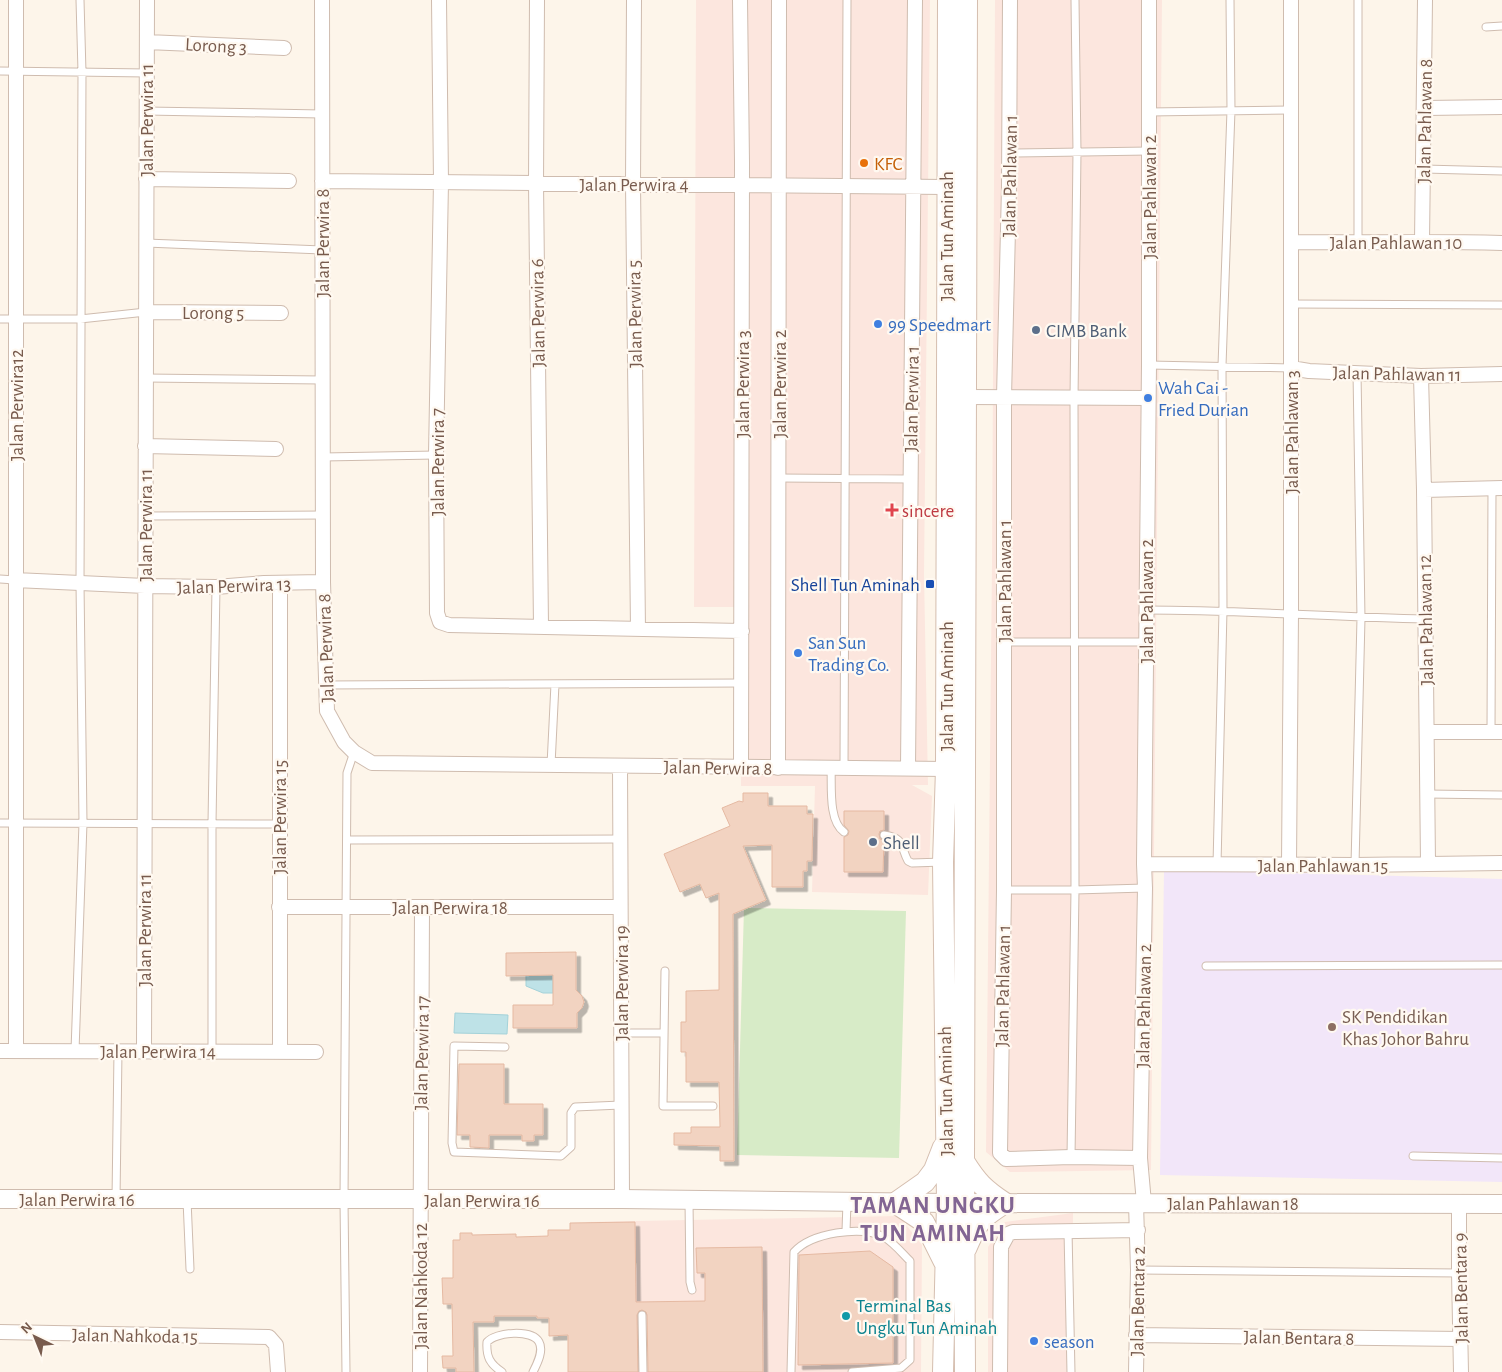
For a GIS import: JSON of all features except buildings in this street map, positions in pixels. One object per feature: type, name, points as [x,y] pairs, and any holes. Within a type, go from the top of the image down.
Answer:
[{"type":"main road","name":"Jalan Tun Aminah","points":[[948,0],[946,187],[946,769],[943,862],[946,1138],[964,1253],[965,1372]]},
{"type":"main road","name":"Jalan Tun Aminah","points":[[943,1372],[945,1264],[964,1161],[967,0]]},
{"type":"main road","points":[[945,1264],[924,1222],[895,1203],[925,1182],[934,1170],[946,1138]]},
{"type":"main road","points":[[964,1161],[984,1189],[1005,1203],[984,1217],[975,1227],[964,1253]]},
{"type":"street","name":"Jalan Perwira12","points":[[16,0],[16,1051]]},
{"type":"street","name":"Jalan Perwira 11","points":[[144,1051],[147,0]]},
{"type":"street","name":"Jalan Perwira 8","points":[[322,0],[322,515],[326,685],[327,711],[344,742],[354,752],[372,763],[946,769]]},
{"type":"street","name":"Jalan Perwira 7","points":[[439,0],[442,182],[436,455],[437,614],[440,622],[449,625],[742,631]]},
{"type":"street","name":"Jalan Perwira 6","points":[[538,0],[536,183],[541,626]]},
{"type":"street","name":"Jalan Perwira 5","points":[[634,0],[632,184],[638,628]]},
{"type":"street","name":"Jalan Perwira 3","points":[[740,0],[742,185],[742,767]]},
{"type":"street","name":"Jalan Perwira 2","points":[[778,768],[779,0]]},
{"type":"street","name":"Jalan Perwira 1","points":[[908,769],[915,0]]},
{"type":"street","name":"Jalan Pahlawan 1","points":[[1010,0],[1004,397],[1004,890],[1000,1153],[1006,1159],[1071,1157]]},
{"type":"street","name":"Jalan Pahlawan 2","points":[[1140,1203],[1145,888],[1149,364],[1149,0]]},
{"type":"street","name":"Jalan Pahlawan 3","points":[[1289,865],[1291,0]]},
{"type":"street","name":"Jalan Pahlawan 8","points":[[1422,241],[1425,0]]},
{"type":"street","name":"Lorong 3","points":[[147,42],[284,48]]},
{"type":"street","points":[[1425,108],[1502,107]]},
{"type":"street","points":[[146,179],[289,181]]},
{"type":"street","name":"Jalan Perwira 4","points":[[322,181],[946,187]]},
{"type":"street","name":"Jalan Pahlawan 10","points":[[1291,242],[1358,243],[1422,241],[1502,243]]},
{"type":"street","name":"Lorong 5","points":[[146,312],[281,313]]},
{"type":"street","name":"Jalan Pahlawan 11","points":[[1291,368],[1309,371],[1421,376],[1502,374]]},
{"type":"street","name":"Jalan Pahlawan 12","points":[[1421,376],[1428,864]]},
{"type":"street","points":[[966,397],[1148,398]]},
{"type":"street","points":[[146,446],[276,449]]},
{"type":"street","points":[[1424,490],[1497,488]]},
{"type":"street","name":"Jalan Perwira 13","points":[[15,580],[216,587],[323,582]]},
{"type":"street","name":"Jalan Perwira 15","points":[[280,583],[280,1052]]},
{"type":"street","points":[[1426,732],[1497,732]]},
{"type":"street","name":"Jalan Perwira 19","points":[[620,766],[622,1200]]},
{"type":"street","name":"Jalan Pahlawan 15","points":[[1144,864],[1355,866],[1502,863]]},
{"type":"street","name":"Jalan Perwira 18","points":[[280,906],[620,907]]},
{"type":"street","name":"Jalan Perwira 17","points":[[420,1200],[422,907]]},
{"type":"street","name":"Jalan Perwira 14","points":[[0,1051],[316,1052]]},
{"type":"street","points":[[1071,1157],[1140,1158]]},
{"type":"street","name":"Jalan Perwira 16","points":[[0,1199],[689,1200],[955,1203]]},
{"type":"street","name":"Jalan Nahkoda 12","points":[[420,1200],[420,1372]]},
{"type":"street","name":"Jalan Pahlawan 18","points":[[955,1203],[1502,1204]]},
{"type":"street","name":"Jalan Bentara 2","points":[[1136,1372],[1140,1203]]},
{"type":"street","name":"Jalan Bentara 9","points":[[1459,1204],[1461,1372]]},
{"type":"street","name":"Jalan Bentara 2","points":[[1000,1372],[1000,1247],[1008,1234],[1013,1232],[1138,1230]]},
{"type":"street","name":"Jalan Nahkoda 15","points":[[0,1332],[270,1337],[276,1344],[278,1372]]},
{"type":"street","name":"Jalan Bentara 8","points":[[1136,1335],[1461,1340]]},
{"type":"lane","points":[[75,1051],[83,823],[80,583],[82,72],[80,0]]},
{"type":"lane","points":[[844,832],[840,829],[834,814],[838,768],[845,478],[847,0]]},
{"type":"lane","points":[[1071,1157],[1075,890],[1074,399],[1077,152],[1075,0]]},
{"type":"lane","points":[[1217,865],[1224,610],[1222,366],[1231,110],[1230,0]]},
{"type":"lane","points":[[1358,0],[1358,243]]},
{"type":"lane","points":[[1486,27],[1502,26]]},
{"type":"lane","points":[[0,71],[146,73]]},
{"type":"lane","points":[[1149,112],[1290,110]]},
{"type":"lane","points":[[146,111],[322,114]]},
{"type":"lane","points":[[1009,153],[1149,151]]},
{"type":"lane","points":[[1424,169],[1502,170]]},
{"type":"lane","points":[[146,243],[322,250]]},
{"type":"lane","points":[[1291,304],[1502,305]]},
{"type":"lane","points":[[0,319],[80,318],[146,312]]},
{"type":"lane","points":[[1149,364],[1291,368]]},
{"type":"lane","points":[[1355,866],[1361,618],[1358,372]]},
{"type":"lane","points":[[146,378],[322,380]]},
{"type":"lane","points":[[322,457],[436,455]]},
{"type":"lane","points":[[779,478],[910,479]]},
{"type":"lane","points":[[1497,488],[1497,732]]},
{"type":"lane","points":[[145,516],[322,515]]},
{"type":"lane","points":[[0,579],[15,580]]},
{"type":"lane","points":[[212,1051],[212,823],[216,587]]},
{"type":"lane","points":[[1146,610],[1224,610],[1361,618],[1425,619]]},
{"type":"lane","points":[[1003,642],[1146,642]]},
{"type":"lane","points":[[326,685],[742,683]]},
{"type":"lane","points":[[551,765],[555,684]]},
{"type":"lane","points":[[346,1372],[344,1200],[347,773],[354,752]]},
{"type":"lane","points":[[1427,794],[1502,795]]},
{"type":"lane","points":[[0,823],[280,824]]},
{"type":"lane","points":[[884,835],[894,836],[901,842],[908,861],[912,863],[943,862]]},
{"type":"lane","points":[[347,840],[620,839]]},
{"type":"lane","points":[[1004,890],[1145,888]]},
{"type":"lane","points":[[1206,966],[1502,965]]},
{"type":"lane","points":[[665,971],[663,1106],[713,1106]]},
{"type":"lane","points":[[621,1033],[664,1033]]},
{"type":"lane","points":[[506,1047],[454,1046],[452,1143],[454,1152],[562,1156],[572,1147],[571,1113],[575,1107],[621,1105]]},
{"type":"lane","points":[[116,1199],[118,1051]]},
{"type":"lane","points":[[1413,1156],[1502,1158]]},
{"type":"lane","points":[[187,1199],[190,1269]]},
{"type":"lane","points":[[689,1200],[690,1282],[692,1290]]},
{"type":"lane","points":[[846,1232],[847,1202]]},
{"type":"lane","points":[[791,1372],[794,1252],[801,1244],[818,1237],[859,1231],[885,1238],[910,1261],[910,1360],[901,1368],[852,1372]]},
{"type":"lane","points":[[1068,1231],[1071,1372]]},
{"type":"lane","points":[[1138,1270],[1459,1273]]},
{"type":"lane","points":[[642,1315],[643,1372]]},
{"type":"lane","points":[[502,1372],[488,1360],[487,1342],[497,1335],[511,1334],[525,1334],[534,1337],[539,1342],[541,1352],[533,1372]]},
{"type":"shaded area","points":[[696,0],[930,0],[924,575],[928,785],[912,785],[932,796],[928,895],[812,892],[815,786],[741,786],[741,607],[694,607]]},
{"type":"shaded area","points":[[995,0],[1162,0],[1151,1170],[1010,1172],[986,1152]]},
{"type":"shaded area","name":"SK Pendidikan Khas Johor Bahru","points":[[1164,869],[1502,879],[1502,1182],[1160,1175]]},
{"type":"shaded area","points":[[1073,1213],[1072,1372],[988,1372],[988,1247],[1005,1222]]},
{"type":"shaded area","points":[[899,1216],[922,1245],[921,1372],[584,1372],[587,1222]]},
{"type":"green space","points":[[744,908],[906,911],[899,1158],[737,1155]]},
{"type":"water","points":[[526,975],[553,975],[553,993],[543,993],[526,986]]},
{"type":"water","points":[[455,1013],[508,1015],[507,1034],[454,1033]]},
{"type":"place","name":"KFC","points":[[864,163]]},
{"type":"place","name":"99 Speedmart","points":[[878,324]]},
{"type":"place","name":"CIMB Bank","points":[[1036,330]]},
{"type":"place","name":"Wah Cai - Fried Durian","points":[[1148,398]]},
{"type":"place","name":"sincere","points":[[892,510]]},
{"type":"place","name":"Shell Tun Aminah","points":[[930,584]]},
{"type":"place","name":"San Sun Trading Co.","points":[[798,653]]},
{"type":"place","name":"Shell","points":[[873,842]]},
{"type":"place","name":"SK Pendidikan Khas Johor Bahru","points":[[1332,1027]]},
{"type":"place","name":"Terminal Bas Ungku Tun Aminah","points":[[846,1316]]},
{"type":"place","name":"season","points":[[1034,1341]]},
{"type":"district","name":"TAMAN UNGKU TUN AMINAH","points":[[933,1219]]}]
